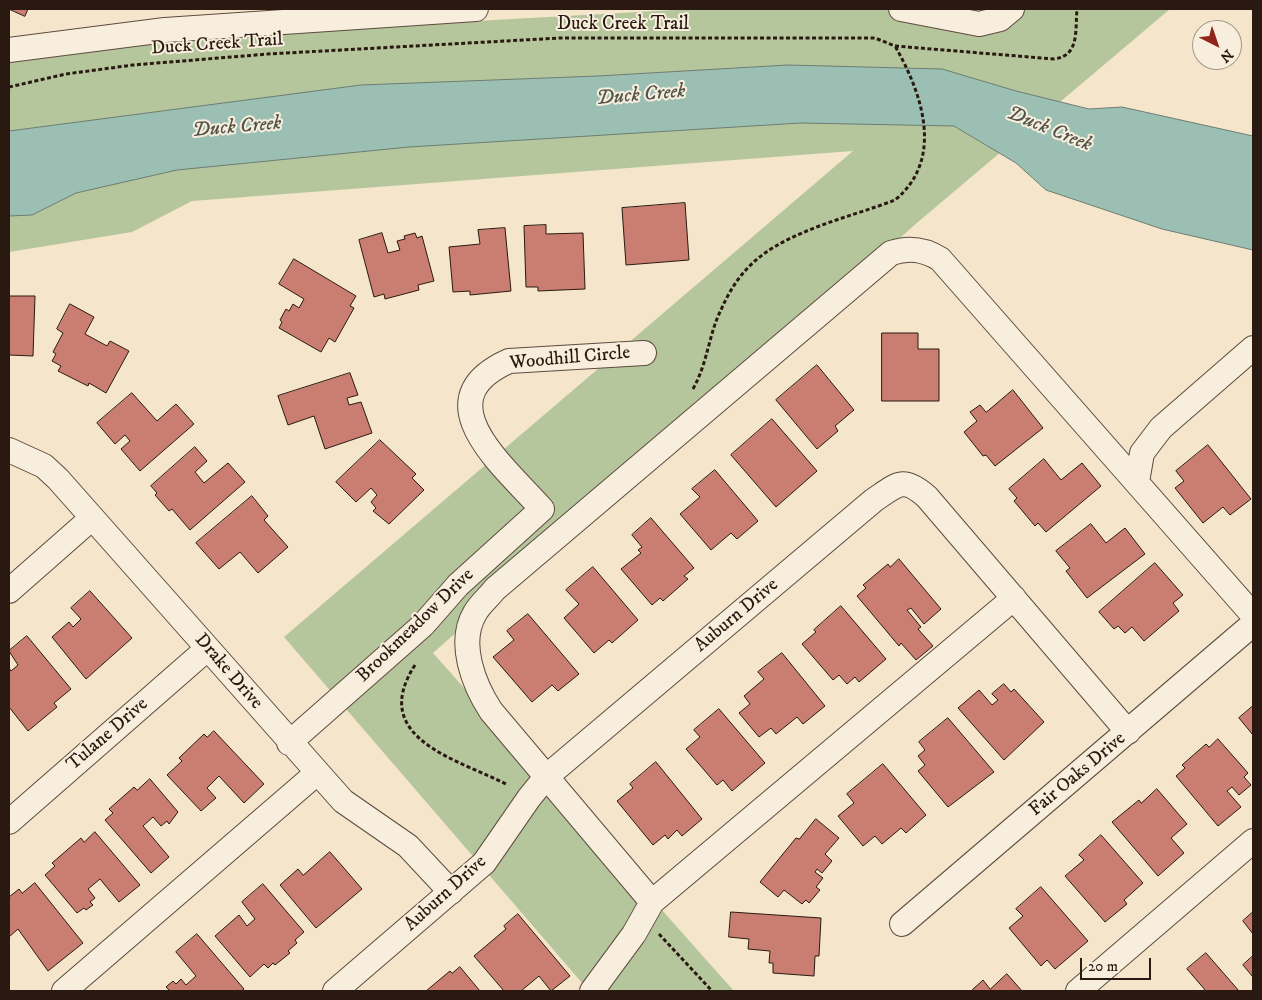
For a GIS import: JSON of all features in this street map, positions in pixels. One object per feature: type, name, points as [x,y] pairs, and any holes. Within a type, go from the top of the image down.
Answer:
[{"type":"street","points":[[9,50],[165,30],[476,9]]},
{"type":"street","points":[[901,9],[979,24],[1000,19],[1012,9]]},
{"type":"street","points":[[652,902],[491,711],[479,692],[470,664],[467,637],[474,613],[495,589],[891,253],[905,248],[927,251],[940,259],[1253,615]]},
{"type":"street","points":[[1136,482],[1142,453],[1161,428],[1253,348]]},
{"type":"street","name":"Woodhill Circle","points":[[542,509],[483,441],[471,421],[469,399],[480,379],[493,368],[508,361],[644,353]]},
{"type":"street","name":"Drake Drive","points":[[9,450],[44,466],[92,518],[289,743],[343,801],[408,846],[451,892]]},
{"type":"street","name":"Auburn Drive","points":[[335,991],[484,863],[529,798],[546,777],[874,500],[899,483],[912,484],[927,497],[1128,732]]},
{"type":"street","name":"Brookmeadow Drive","points":[[289,743],[423,625],[458,585],[542,509]]},
{"type":"street","points":[[9,590],[92,518]]},
{"type":"street","points":[[592,991],[634,934],[652,902],[1014,598]]},
{"type":"street","name":"Fair Oaks Drive","points":[[902,924],[1253,624]]},
{"type":"street","name":"Tulane Drive","points":[[9,822],[207,649]]},
{"type":"street","points":[[64,991],[317,773]]},
{"type":"street","points":[[1078,991],[1253,841]]},
{"type":"path","name":"Duck Creek Trail","points":[[9,87],[66,74],[133,65],[268,54],[560,38],[875,38],[895,46],[1054,59],[1064,58],[1074,47],[1077,9]]},
{"type":"path","points":[[895,46],[910,73],[924,122]]},
{"type":"green space","points":[[692,9],[1170,9],[918,222],[433,653],[734,991],[589,991],[284,637],[853,151],[192,201],[132,232],[9,252],[9,42],[26,46]]},
{"type":"water","name":"Duck Creek","points":[[788,65],[942,69],[1016,91],[1089,109],[1122,107],[1253,136],[1253,250],[1162,229],[1046,190],[1016,163],[954,126],[801,123],[409,147],[177,170],[76,193],[32,215],[9,216],[9,131],[361,85],[598,76]]},
{"type":"building","points":[[9,9],[28,9],[25,16]]},
{"type":"building","points":[[685,203],[689,260],[626,265],[622,208]]},
{"type":"building","points":[[546,225],[546,234],[583,233],[585,289],[538,291],[538,287],[526,287],[524,226]]},
{"type":"building","points":[[505,228],[511,291],[470,295],[470,291],[453,292],[449,247],[480,244],[478,230]]},
{"type":"building","points":[[382,233],[388,253],[400,250],[397,241],[405,239],[404,236],[415,233],[417,238],[422,236],[434,281],[418,285],[419,290],[385,299],[384,294],[374,297],[359,240]]},
{"type":"building","points":[[294,259],[356,296],[350,306],[354,308],[335,342],[329,338],[321,352],[279,328],[282,322],[280,320],[286,309],[289,311],[293,304],[299,308],[304,299],[279,284]]},
{"type":"building","points":[[9,296],[35,296],[33,356],[9,355]]},
{"type":"building","points":[[70,304],[94,317],[85,334],[107,346],[110,341],[129,351],[106,393],[89,383],[88,386],[58,371],[61,366],[52,361],[56,354],[53,352],[63,333],[57,329]]},
{"type":"building","points":[[882,333],[918,333],[918,349],[939,349],[939,401],[882,401]]},
{"type":"building","points":[[817,365],[854,410],[835,426],[838,431],[817,449],[776,400]]},
{"type":"building","points":[[350,373],[358,395],[347,398],[349,405],[361,402],[372,433],[325,449],[314,416],[288,425],[278,396]]},
{"type":"building","points":[[1013,390],[1043,428],[995,466],[986,455],[983,456],[964,432],[977,421],[970,412],[980,405],[986,412]]},
{"type":"building","points":[[132,393],[157,421],[176,404],[194,424],[140,471],[121,449],[130,441],[125,435],[115,444],[97,423]]},
{"type":"building","points":[[772,419],[817,471],[776,507],[731,455]]},
{"type":"building","points":[[380,440],[416,474],[412,478],[424,490],[389,524],[373,511],[376,508],[371,502],[377,495],[371,488],[356,502],[336,482]]},
{"type":"building","points":[[1208,445],[1251,499],[1230,515],[1223,507],[1203,523],[1175,488],[1184,481],[1176,471]]},
{"type":"building","points":[[195,447],[207,461],[195,472],[204,483],[228,463],[245,482],[190,530],[172,509],[169,511],[155,495],[157,493],[151,486]]},
{"type":"building","points":[[1044,459],[1061,480],[1082,463],[1101,486],[1046,532],[1038,523],[1035,526],[1014,501],[1017,498],[1009,489]]},
{"type":"building","points":[[715,470],[758,521],[737,539],[731,533],[711,550],[680,514],[700,497],[692,489]]},
{"type":"building","points":[[252,496],[268,516],[264,520],[288,547],[258,573],[240,552],[219,569],[196,543]]},
{"type":"building","points":[[651,518],[694,568],[684,576],[688,579],[663,601],[660,598],[652,605],[621,569],[641,553],[638,550],[642,547],[632,535]]},
{"type":"building","points":[[1091,524],[1106,543],[1125,528],[1145,554],[1087,598],[1066,571],[1070,568],[1056,551]]},
{"type":"building","points":[[899,559],[941,609],[924,624],[911,608],[907,610],[921,627],[918,629],[933,646],[916,660],[901,643],[899,646],[857,596],[866,588],[863,585],[888,564],[890,567]]},
{"type":"building","points":[[1155,563],[1183,595],[1173,603],[1179,611],[1144,641],[1132,627],[1125,633],[1118,626],[1114,629],[1099,612]]},
{"type":"building","points":[[593,567],[638,620],[612,643],[609,640],[594,653],[564,618],[579,604],[566,590]]},
{"type":"building","points":[[90,591],[132,638],[86,679],[52,637],[69,622],[73,627],[81,619],[71,608]]},
{"type":"building","points":[[841,606],[886,659],[859,682],[855,677],[847,684],[839,675],[833,680],[802,644],[816,632],[814,630]]},
{"type":"building","points":[[528,614],[579,674],[558,691],[552,685],[532,702],[493,657],[514,640],[507,631]]},
{"type":"building","points":[[27,636],[71,689],[54,703],[57,707],[28,731],[9,707],[9,668],[11,671],[18,665],[9,651]]},
{"type":"building","points":[[782,653],[825,706],[803,724],[797,717],[776,734],[771,728],[759,737],[739,713],[750,704],[744,696],[764,679],[758,672]]},
{"type":"building","points":[[1004,684],[1011,692],[1014,689],[1044,722],[1004,760],[958,708],[979,690],[992,705],[998,700],[992,694]]},
{"type":"building","points":[[1253,706],[1253,735],[1239,718]]},
{"type":"building","points":[[719,709],[765,763],[732,791],[723,780],[717,785],[686,749],[700,737],[694,730]]},
{"type":"building","points":[[948,718],[994,772],[948,807],[918,771],[925,765],[918,756],[925,750],[919,742]]},
{"type":"building","points":[[214,731],[264,784],[244,803],[219,776],[207,788],[216,798],[201,811],[167,775],[182,761],[179,758],[204,734],[207,737]]},
{"type":"building","points":[[1218,739],[1248,773],[1244,777],[1251,785],[1239,795],[1232,787],[1227,791],[1241,807],[1218,826],[1176,776],[1185,768],[1182,765],[1206,744],[1209,747]]},
{"type":"building","points":[[656,762],[702,819],[682,836],[677,830],[668,839],[665,835],[653,845],[617,801],[633,788],[630,784]]},
{"type":"building","points":[[883,764],[926,815],[906,833],[901,828],[882,844],[875,836],[863,846],[838,816],[854,803],[847,794]]},
{"type":"building","points":[[150,779],[178,812],[169,824],[167,821],[161,826],[153,817],[143,826],[169,857],[151,873],[105,820],[113,813],[109,809],[134,787],[137,790]]},
{"type":"building","points":[[1157,789],[1187,824],[1171,838],[1184,853],[1158,876],[1112,822],[1139,800],[1141,803]]},
{"type":"building","points":[[816,819],[839,838],[825,854],[832,861],[822,873],[817,869],[815,872],[823,878],[816,887],[820,890],[809,903],[806,900],[802,904],[784,890],[778,897],[760,882],[796,838],[799,839]]},
{"type":"building","points":[[95,832],[140,885],[119,902],[100,879],[88,889],[95,898],[90,902],[93,905],[77,913],[45,875],[55,866],[52,863],[81,838],[84,842]]},
{"type":"building","points":[[1101,835],[1143,883],[1124,900],[1127,904],[1105,922],[1065,876],[1084,860],[1079,855]]},
{"type":"building","points":[[330,852],[362,889],[316,928],[280,885],[298,869],[303,875]]},
{"type":"building","points":[[35,883],[83,943],[48,971],[18,929],[9,937],[9,897],[19,889],[22,893]]},
{"type":"building","points":[[263,884],[304,932],[295,940],[297,943],[288,951],[290,953],[268,968],[264,964],[250,977],[215,936],[239,915],[247,926],[255,919],[242,902]]},
{"type":"building","points":[[1041,887],[1088,941],[1055,969],[1047,960],[1041,966],[1009,928],[1023,916],[1016,909]]},
{"type":"building","points":[[731,912],[821,918],[819,956],[815,956],[814,976],[773,973],[773,963],[769,963],[770,951],[748,949],[749,939],[729,937]]},
{"type":"building","points":[[1253,912],[1253,934],[1243,921]]},
{"type":"building","points":[[518,914],[570,976],[551,991],[539,976],[521,991],[504,991],[474,956],[506,929],[504,926]]},
{"type":"building","points":[[197,934],[244,989],[241,991],[167,991],[169,990],[166,987],[173,981],[176,984],[181,979],[186,985],[196,976],[176,952]]},
{"type":"building","points":[[1206,953],[1239,991],[1206,991],[1187,969]]},
{"type":"building","points":[[1253,956],[1253,977],[1243,965]]},
{"type":"building","points":[[460,967],[480,991],[426,991],[450,971],[452,973]]},
{"type":"building","points":[[1007,974],[1022,991],[971,991],[983,980],[990,989]]}]
